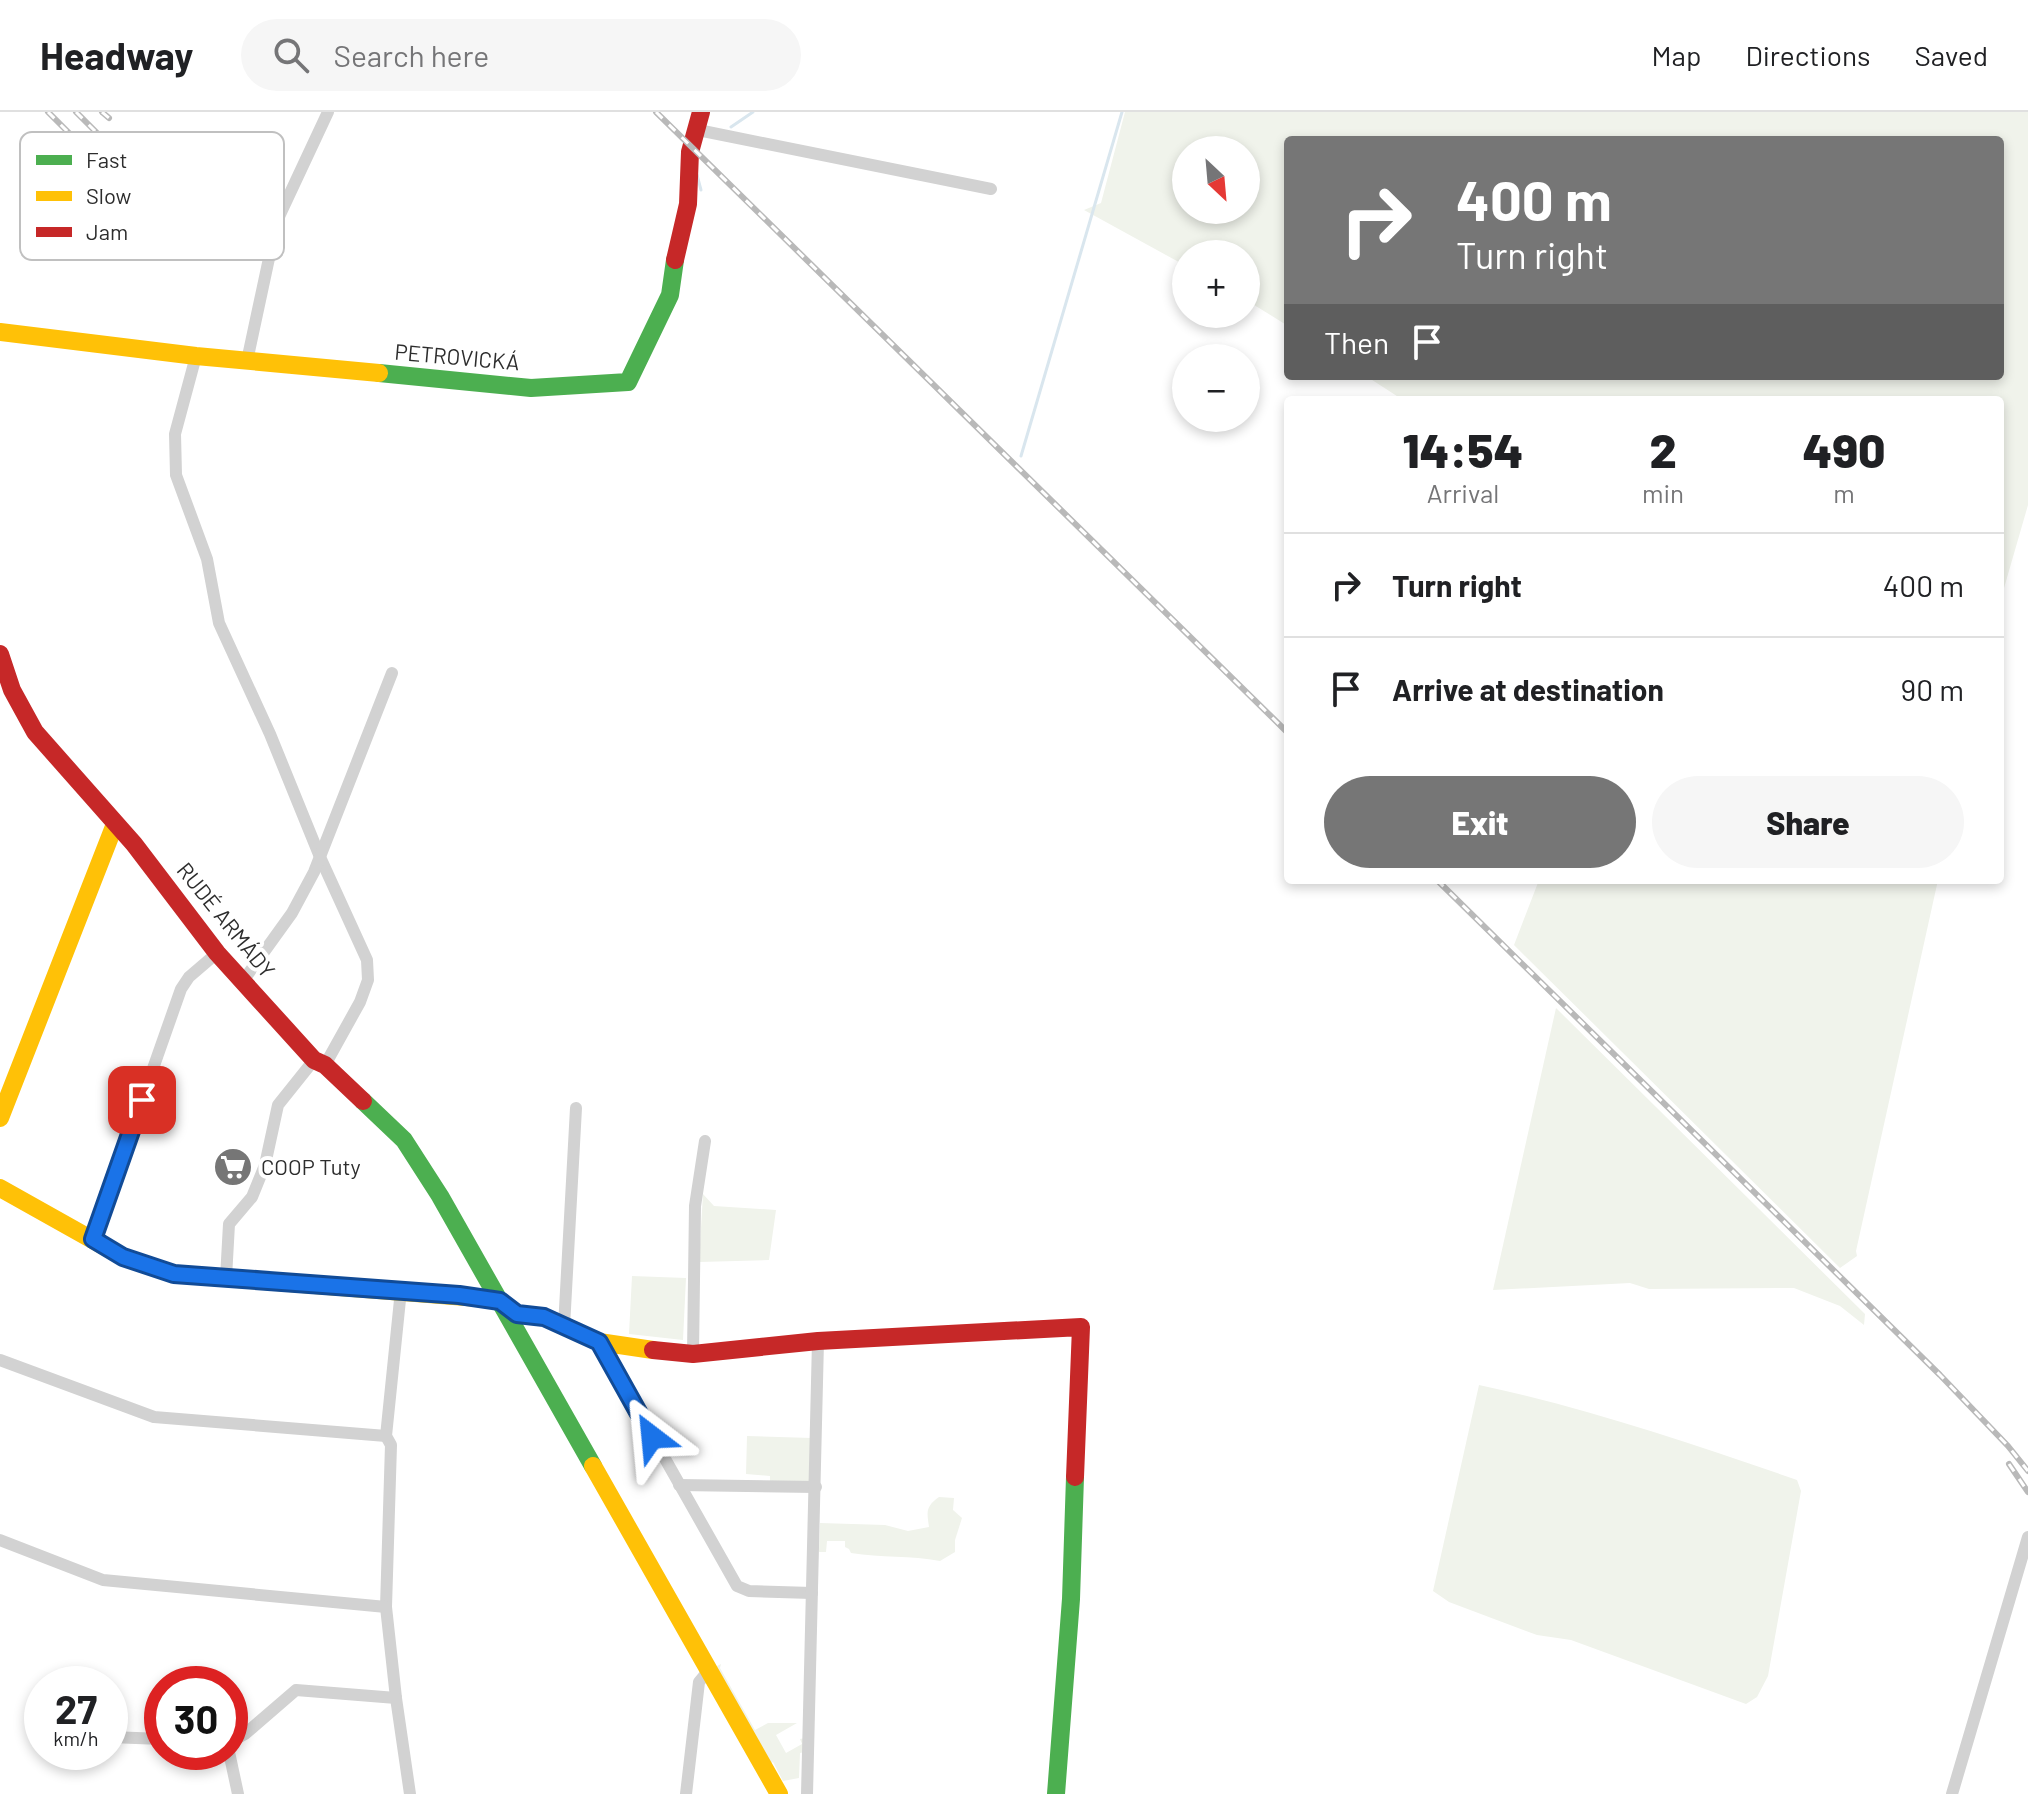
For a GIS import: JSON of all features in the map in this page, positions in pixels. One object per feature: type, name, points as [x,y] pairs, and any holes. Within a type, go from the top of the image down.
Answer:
[{"type":"street","points":[[284,206],[328,112]]},
{"type":"street","points":[[700,121],[991,189]]},
{"type":"street","name":"PETROVICKÁ","points":[[0,332],[196,356],[531,388],[628,382],[670,295],[677,247],[688,204],[690,152],[700,121]]},
{"type":"street","points":[[247,361],[269,260]]},
{"type":"street","points":[[196,356],[175,434],[176,475],[207,559],[219,623],[367,960],[368,980],[360,1002],[320,1062],[278,1105],[257,1187],[229,1224],[226,1278]]},
{"type":"street","name":"RUDÉ ARMÁDY","points":[[0,654],[12,690],[35,732],[176,897],[217,953],[320,1062],[404,1140],[440,1196],[779,1794]]},
{"type":"street","points":[[243,981],[292,913],[320,857],[392,673]]},
{"type":"street","points":[[0,1118],[115,824]]},
{"type":"street","points":[[93,1239],[181,989],[189,977],[217,953]]},
{"type":"street","points":[[564,1327],[576,1108]]},
{"type":"street","points":[[693,1354],[695,1206],[705,1141]]},
{"type":"street","points":[[0,1188],[123,1257],[174,1274],[401,1290],[500,1301],[517,1314],[544,1317],[599,1342],[636,1349],[693,1354],[818,1341],[1081,1327],[1071,1599],[1056,1794]]},
{"type":"street","points":[[401,1290],[386,1436],[391,1445],[386,1607],[410,1794]]},
{"type":"street","points":[[807,1794],[818,1341]]},
{"type":"street","points":[[599,1342],[737,1586],[749,1591],[812,1593]]},
{"type":"street","points":[[0,1360],[154,1417],[386,1436]]},
{"type":"street","points":[[679,1485],[816,1487]]},
{"type":"street","points":[[1952,1794],[2028,1537]]},
{"type":"street","points":[[0,1540],[103,1580],[386,1607]]},
{"type":"street","points":[[686,1794],[699,1682],[709,1670]]},
{"type":"street","points":[[248,1731],[296,1690],[396,1698]]},
{"type":"street","points":[[233,1770],[238,1794]]},
{"type":"shaded area","points":[[1125,112],[2028,112],[2028,505],[2004,588],[2004,396],[1397,396],[1372,380],[2004,380],[2004,136],[1284,136],[1284,324],[1260,309],[1260,240],[1172,240],[1172,258],[1084,210],[1101,203]]},
{"type":"shaded area","points":[[1537,884],[1937,884],[1857,1256],[1840,1268],[1514,945]]},
{"type":"shaded area","points":[[1556,1008],[1865,1314],[1864,1325],[1840,1306],[1794,1288],[1649,1289],[1630,1283],[1493,1290]]},
{"type":"shaded area","points":[[703,1194],[714,1206],[776,1210],[769,1260],[699,1262]]},
{"type":"shaded area","points":[[632,1276],[686,1278],[683,1340],[629,1334]]},
{"type":"shaded area","points":[[1479,1385],[1600,1416],[1797,1480],[1801,1491],[1768,1676],[1757,1697],[1746,1704],[1571,1640],[1537,1635],[1449,1602],[1433,1591]]},
{"type":"shaded area","points":[[747,1436],[812,1438],[809,1481],[770,1482],[770,1476],[746,1474]]},
{"type":"shaded area","points":[[939,1497],[954,1498],[953,1510],[962,1518],[955,1540],[955,1552],[940,1561],[851,1553],[845,1547],[845,1541],[827,1541],[826,1552],[819,1552],[820,1523],[885,1525],[908,1531],[929,1527],[928,1510]]},
{"type":"shaded area","points":[[721,1664],[720,1668],[755,1730],[768,1723],[797,1723],[776,1735],[786,1753],[802,1744],[800,1739],[805,1738],[805,1752],[800,1753],[799,1778],[783,1781],[773,1762],[769,1764],[715,1667]]},
{"type":"waterway","points":[[731,127],[753,112]]},
{"type":"waterway","points":[[1021,456],[1122,112]]},
{"type":"waterway","points":[[697,175],[701,190]]},
{"type":"railway","points":[[48,112],[68,132]]},
{"type":"railway","points":[[76,112],[96,132]]},
{"type":"railway","points":[[102,112],[109,118]]},
{"type":"railway","points":[[656,112],[1284,729]]},
{"type":"railway","points":[[1441,884],[1940,1375],[2028,1471]]},
{"type":"railway","points":[[2009,1464],[2028,1492]]},
{"type":"traffic: fast","points":[[379,373],[531,388],[628,382],[670,295],[675,260]]},
{"type":"traffic: fast","points":[[363,1101],[404,1140],[440,1196],[593,1466]]},
{"type":"traffic: fast","points":[[1056,1794],[1071,1599],[1075,1477]]},
{"type":"traffic: slow","points":[[0,332],[196,356],[379,373]]},
{"type":"traffic: slow","points":[[0,1118],[115,824]]},
{"type":"traffic: slow","points":[[0,1188],[123,1257],[174,1274],[491,1299],[500,1301],[517,1314],[544,1317],[599,1342],[653,1350]]},
{"type":"traffic: slow","points":[[593,1466],[779,1794]]},
{"type":"traffic: jam","points":[[675,260],[688,204],[690,152],[701,112]]},
{"type":"traffic: jam","points":[[0,654],[12,690],[35,732],[134,844],[217,953],[314,1060],[325,1065],[363,1101]]},
{"type":"traffic: jam","points":[[653,1350],[693,1354],[818,1341],[1081,1327],[1075,1477]]},
{"type":"place","name":"COOP Tuty","points":[[233,1167]]},
{"type":"route","points":[[142,1100],[93,1239],[123,1257],[174,1274],[459,1295],[500,1301],[517,1314],[544,1317],[599,1342],[652,1437]]}]
